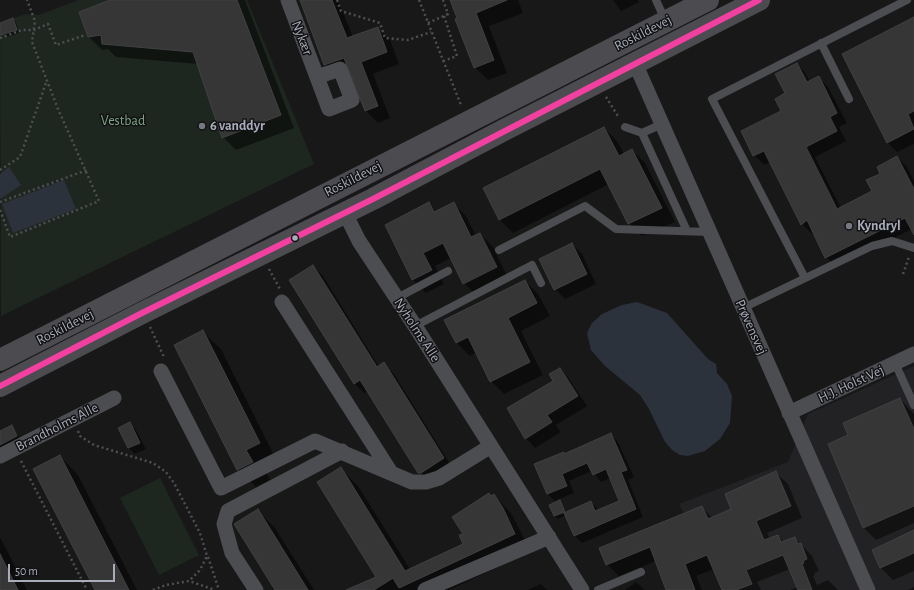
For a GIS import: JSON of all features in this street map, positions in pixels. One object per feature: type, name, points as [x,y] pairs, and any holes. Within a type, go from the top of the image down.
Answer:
[{"type":"main road","name":"Roskildevej","points":[[0,360],[708,0]]},
{"type":"main road","name":"Roskildevej","points":[[0,386],[142,313],[345,213],[759,0]]},
{"type":"street","name":"Nykær","points":[[288,0],[317,77]]},
{"type":"street","name":"Prøvensvej","points":[[635,64],[868,590]]},
{"type":"street","name":"Nyholms Alle","points":[[345,213],[362,245],[582,590]]},
{"type":"street","points":[[282,302],[390,471]]},
{"type":"street","name":"H.J. Holst Vej","points":[[789,413],[914,354]]},
{"type":"street","points":[[161,371],[221,488],[315,441],[390,471],[412,482],[426,482],[439,478],[491,446]]},
{"type":"street","name":"Brandholms Alle","points":[[0,456],[114,398]]},
{"type":"street","points":[[256,590],[232,553],[224,524],[228,511],[342,451]]},
{"type":"street","points":[[425,590],[549,538]]},
{"type":"lane","points":[[656,0],[666,21]]},
{"type":"lane","points":[[805,278],[712,99],[907,0]]},
{"type":"lane","points":[[822,43],[849,99]]},
{"type":"lane","points":[[625,126],[642,132],[662,124]]},
{"type":"lane","points":[[642,132],[687,231]]},
{"type":"lane","points":[[499,250],[585,206],[616,229],[709,232]]},
{"type":"lane","points":[[742,308],[872,246],[892,242],[913,248]]},
{"type":"lane","points":[[415,326],[532,265],[541,283]]},
{"type":"lane","points":[[397,298],[448,272]]},
{"type":"lane","points":[[895,363],[914,405]]},
{"type":"lane","points":[[598,590],[612,587],[641,572]]},
{"type":"path","points":[[0,210],[10,237],[100,201],[32,42],[35,21],[27,0]]},
{"type":"path","points":[[337,0],[341,10],[380,24],[385,38],[408,40],[431,32]]},
{"type":"path","points":[[419,0],[468,121]]},
{"type":"path","points":[[428,23],[448,14],[443,0]]},
{"type":"path","points":[[443,61],[457,56],[444,16]]},
{"type":"path","points":[[0,38],[22,30],[34,30],[48,24],[56,45],[85,35]]},
{"type":"path","points":[[0,170],[20,157],[47,80]]},
{"type":"path","points":[[597,83],[625,126]]},
{"type":"path","points":[[0,202],[87,170]]},
{"type":"path","points":[[904,274],[913,248]]},
{"type":"path","points":[[261,255],[283,293],[282,302]]},
{"type":"path","points":[[142,313],[167,363],[161,371]]},
{"type":"path","points":[[72,419],[80,436],[94,444],[153,464],[166,472],[174,483],[200,533],[219,590]]},
{"type":"path","points":[[14,448],[87,590]]},
{"type":"path","points":[[189,581],[200,570],[207,556]]},
{"type":"path","points":[[153,590],[166,585],[189,581],[215,590]]},
{"type":"shaded area","points":[[9,167],[21,185],[0,199],[0,174]]},
{"type":"shaded area","points":[[64,180],[76,209],[13,233],[2,204]]},
{"type":"shaded area","points":[[637,302],[667,313],[708,359],[716,364],[717,373],[727,384],[732,396],[730,423],[720,439],[705,451],[688,456],[680,455],[672,450],[665,442],[649,409],[640,395],[605,366],[591,350],[587,333],[592,323],[602,314],[622,305]]},
{"type":"shaded area","points":[[914,366],[914,590],[724,590],[679,504],[788,462],[808,414]]},
{"type":"green space","name":"Vestbad","points":[[79,0],[247,0],[314,164],[1,316],[0,23],[26,14],[39,15]]},
{"type":"green space","points":[[160,478],[199,555],[159,575],[120,498]]},
{"type":"building","points":[[110,0],[237,0],[281,115],[222,138],[193,52],[102,44],[101,35],[88,37],[79,12]]},
{"type":"building","points":[[300,0],[332,0],[347,38],[378,27],[387,52],[361,62],[378,106],[365,111],[344,58],[324,65]]},
{"type":"building","points":[[450,0],[507,0],[476,13],[494,60],[474,68],[455,19],[457,18]]},
{"type":"building","points":[[914,17],[914,111],[908,114],[914,129],[887,143],[842,54]]},
{"type":"building","points":[[13,18],[17,30],[0,35],[0,23]]},
{"type":"building","points":[[797,63],[807,82],[819,76],[837,113],[830,117],[837,131],[806,147],[837,209],[872,191],[866,180],[880,174],[877,167],[897,156],[914,189],[914,235],[905,218],[825,258],[807,220],[801,225],[764,151],[753,156],[741,131],[781,111],[775,99],[785,93],[775,74]]},
{"type":"building","points":[[604,127],[619,156],[632,149],[662,208],[628,224],[600,169],[499,220],[483,188]]},
{"type":"building","points":[[429,202],[434,212],[454,202],[471,237],[480,233],[497,267],[463,284],[443,243],[423,253],[432,270],[412,280],[385,225]]},
{"type":"building","points":[[572,243],[587,274],[554,290],[539,259]]},
{"type":"building","points":[[313,265],[377,367],[384,362],[444,458],[421,473],[418,473],[360,380],[354,384],[289,280]]},
{"type":"building","points":[[525,280],[537,303],[508,318],[530,362],[490,382],[468,337],[456,343],[444,320]]},
{"type":"building","points":[[203,330],[260,443],[246,450],[253,462],[237,470],[174,345]]},
{"type":"building","points":[[560,368],[578,396],[547,415],[552,422],[525,439],[507,408],[553,381],[549,374]]},
{"type":"building","points":[[900,398],[914,429],[914,506],[863,528],[828,444],[848,435],[843,423]]},
{"type":"building","points":[[130,422],[140,443],[128,448],[118,428]]},
{"type":"building","points":[[12,425],[17,436],[0,445],[0,431]]},
{"type":"building","points":[[611,433],[627,470],[621,472],[636,509],[574,536],[564,513],[591,501],[595,511],[619,501],[606,469],[593,475],[587,463],[562,474],[567,486],[547,494],[534,464],[564,452],[564,454]]},
{"type":"building","points":[[60,455],[129,590],[95,590],[33,469]]},
{"type":"building","points":[[341,467],[405,571],[463,544],[459,535],[463,534],[452,517],[489,493],[491,496],[494,494],[503,508],[515,534],[399,588],[393,578],[374,590],[346,590],[376,577],[317,482]]},
{"type":"building","points":[[776,471],[791,506],[756,521],[764,540],[778,535],[781,542],[795,537],[798,544],[801,543],[807,559],[803,561],[804,563],[802,564],[812,590],[798,590],[783,555],[746,570],[752,584],[736,590],[722,590],[707,555],[685,564],[695,590],[666,590],[650,547],[606,565],[599,548],[702,506],[708,519],[731,509],[725,494]]},
{"type":"building","points":[[560,500],[565,512],[554,516],[549,505]]},
{"type":"building","points":[[258,509],[308,590],[275,590],[234,524]]},
{"type":"building","points":[[914,530],[914,553],[880,568],[872,550]]},
{"type":"building","points":[[0,554],[18,590],[0,590]]},
{"type":"transit line","points":[[0,386],[142,313],[373,199],[759,0]]},
{"type":"place","name":"6 vanddyr","points":[[202,126]]},
{"type":"place","name":"Kyndryl","points":[[849,226]]}]
